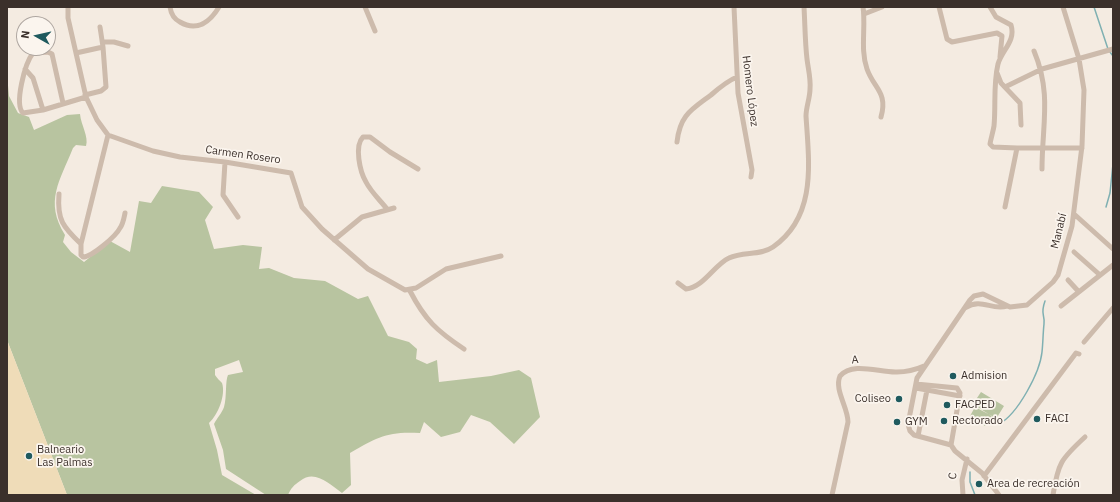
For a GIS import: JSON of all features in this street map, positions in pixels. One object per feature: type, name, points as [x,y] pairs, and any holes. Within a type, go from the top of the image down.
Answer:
[{"type":"street","points":[[68,7],[68,18],[86,96],[97,120],[108,135],[81,244],[81,255],[83,257],[90,256],[120,229],[125,213]]},
{"type":"street","points":[[170,7],[174,17],[178,21],[193,27],[200,26],[208,21],[219,7]]},
{"type":"street","points":[[365,7],[375,31]]},
{"type":"street","name":"Homero López","points":[[734,7],[738,93],[752,170],[751,177]]},
{"type":"street","points":[[678,283],[686,289],[699,285],[706,277],[730,257],[744,253],[764,252],[775,246],[793,227],[805,203],[810,151],[806,114],[811,88],[804,7]]},
{"type":"street","points":[[863,7],[864,51],[867,69],[883,99],[881,117]]},
{"type":"street","points":[[864,14],[882,7]]},
{"type":"street","points":[[990,7],[993,13],[1009,23],[1012,29],[1009,43],[1000,60],[996,72],[994,126],[990,146],[993,148],[1082,148]]},
{"type":"street","points":[[993,13],[997,7]]},
{"type":"street","name":"Manabí","points":[[918,436],[910,431],[908,424],[917,378],[974,296],[983,294],[1006,306],[1017,308],[1027,305],[1053,282],[1058,275],[1074,214],[1082,148],[1084,90],[1079,59],[1063,7]]},
{"type":"street","points":[[938,8],[947,39],[952,42],[996,33],[1002,36],[1000,60]]},
{"type":"street","points":[[63,103],[53,56],[50,53],[33,53],[25,69],[20,92],[21,110],[26,113],[43,110],[101,91],[106,87],[100,26]]},
{"type":"street","points":[[76,53],[114,42],[128,46]]},
{"type":"street","points":[[1005,87],[1042,69],[1113,49]]},
{"type":"street","points":[[1034,51],[1042,69],[1045,85],[1042,169]]},
{"type":"street","points":[[25,69],[33,78],[43,110]]},
{"type":"street","points":[[996,72],[1005,87],[1020,103],[1021,125]]},
{"type":"street","points":[[677,142],[679,128],[694,107],[726,83],[737,77]]},
{"type":"street","name":"Carmen Rosero","points":[[108,135],[153,151],[180,157],[225,162],[292,173],[302,207],[334,240],[368,269],[398,287],[410,291]]},
{"type":"street","points":[[387,209],[364,177],[358,148],[360,140],[363,137],[370,137],[390,152],[418,168]]},
{"type":"street","points":[[1005,207],[1017,148]]},
{"type":"street","points":[[225,162],[223,195],[238,217]]},
{"type":"street","points":[[59,194],[58,206],[62,224],[81,244]]},
{"type":"street","points":[[334,240],[362,217],[375,215],[387,209],[394,208]]},
{"type":"street","points":[[1074,214],[1113,249]]},
{"type":"street","points":[[1074,252],[1100,275]]},
{"type":"street","points":[[464,349],[434,327],[426,318],[410,291],[446,269],[501,256]]},
{"type":"street","points":[[1061,306],[1113,265]]},
{"type":"street","points":[[1068,280],[1079,292]]},
{"type":"street","points":[[963,310],[976,303],[985,303],[997,307],[1006,306]]},
{"type":"street","points":[[1084,342],[1113,308]]},
{"type":"street","points":[[984,476],[1051,384],[1076,353],[1079,354]]},
{"type":"street","name":"A","points":[[832,495],[848,422],[838,387],[840,376],[850,369],[857,368],[897,372],[916,370],[924,366]]},
{"type":"street","points":[[937,392],[939,385]]},
{"type":"street","points":[[916,386],[939,385],[957,388],[960,393],[951,445]]},
{"type":"street","points":[[916,386],[927,390],[960,396]]},
{"type":"street","points":[[927,390],[918,436],[951,445],[955,451],[984,476],[999,495]]},
{"type":"street","points":[[1053,495],[1059,464],[1069,451],[1085,437]]},
{"type":"street","name":"C","points":[[963,495],[962,480],[967,460]]},
{"type":"green space","points":[[7,75],[9,96],[18,113],[29,117],[34,130],[67,115],[80,114],[86,135],[86,146],[76,145],[73,148],[59,181],[55,201],[59,223],[65,235],[63,242],[71,252],[84,262],[110,241],[130,252],[139,201],[151,203],[162,186],[199,192],[213,207],[205,220],[214,249],[243,245],[262,247],[259,269],[269,268],[294,278],[325,281],[358,299],[368,296],[388,336],[409,342],[417,349],[416,359],[427,364],[437,360],[439,382],[491,376],[519,370],[531,378],[540,417],[514,444],[490,422],[471,415],[460,432],[441,437],[424,422],[420,433],[399,433],[383,436],[350,453],[351,485],[342,493],[322,479],[311,477],[306,478],[296,484],[288,495],[266,495],[226,469],[223,450],[214,424],[224,407],[228,375],[243,372],[239,360],[215,369],[215,375],[222,383],[223,393],[218,410],[209,423],[217,450],[222,475],[256,495],[67,495],[7,340]]},
{"type":"green space","points":[[981,392],[1004,406],[996,419],[973,404]]},
{"type":"green space","points":[[975,407],[992,416],[985,426],[970,416]]},
{"type":"sand","name":"Balneario Las Palmas","points":[[7,340],[67,495],[7,495]]},
{"type":"waterway","points":[[1094,7],[1108,49]]},
{"type":"waterway","points":[[1110,52],[1113,56]]},
{"type":"waterway","points":[[1106,207],[1110,193],[1113,164]]},
{"type":"waterway","points":[[999,424],[1013,411],[1033,381],[1042,352],[1044,320],[1043,309],[1045,301]]},
{"type":"waterway","points":[[970,472],[970,482],[975,495]]},
{"type":"place","name":"Admision","points":[[953,376]]},
{"type":"place","name":"Coliseo","points":[[899,399]]},
{"type":"place","name":"FACPED","points":[[947,405]]},
{"type":"place","name":"FACI","points":[[1037,419]]},
{"type":"place","name":"Rectorado","points":[[944,421]]},
{"type":"place","name":"GYM","points":[[897,422]]},
{"type":"place","name":"Balneario Las Palmas","points":[[29,456]]},
{"type":"place","name":"Area de recreación","points":[[979,484]]}]
